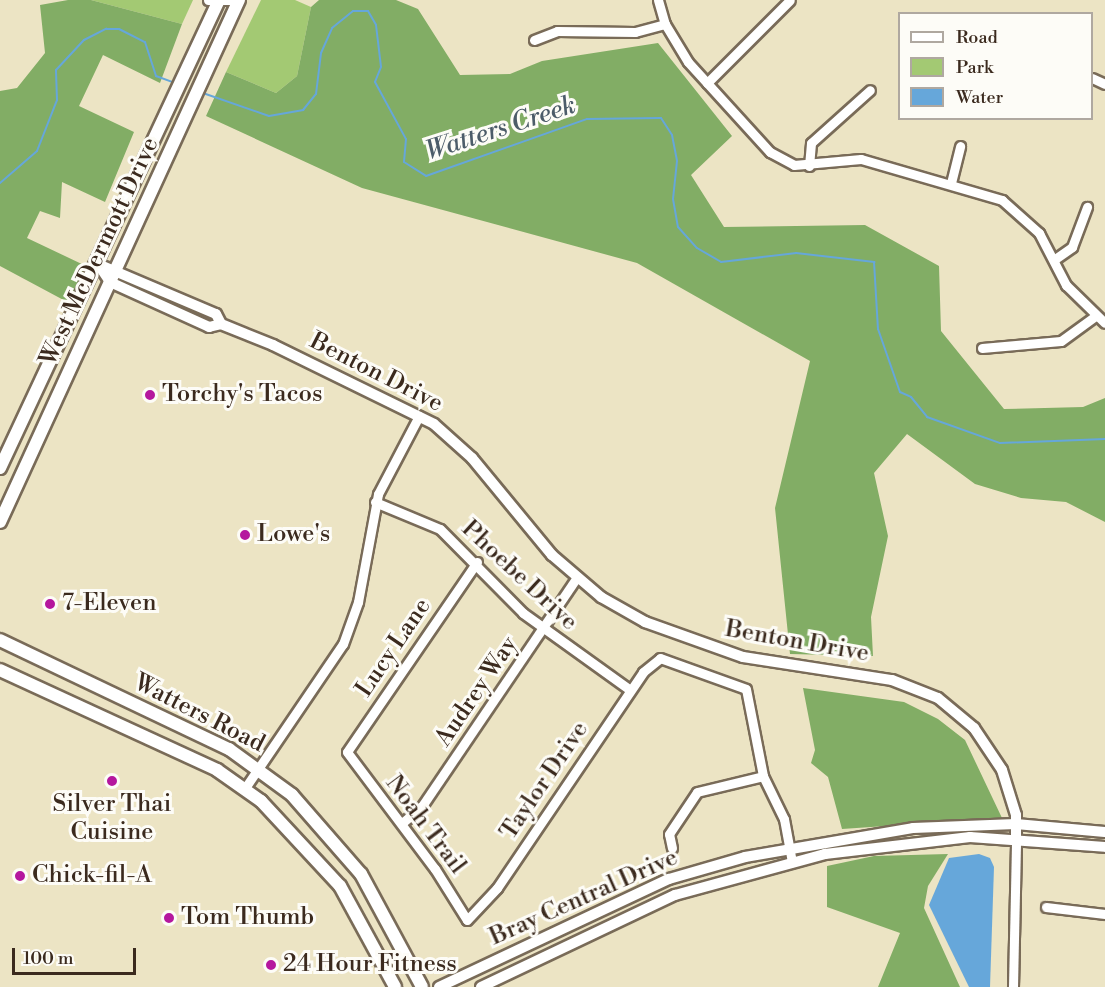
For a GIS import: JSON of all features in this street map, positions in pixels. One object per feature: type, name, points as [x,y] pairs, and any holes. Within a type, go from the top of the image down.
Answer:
[{"type":"main road","name":"West McDermott Drive","points":[[0,522],[239,0]]},
{"type":"main road","name":"West McDermott Drive","points":[[0,468],[98,264],[193,56],[215,1]]},
{"type":"main road","points":[[6,456],[26,465]]},
{"type":"main road","name":"Watters Road","points":[[0,640],[258,768],[342,849],[371,891],[422,987]]},
{"type":"main road","name":"Watters Road","points":[[0,670],[245,788],[325,865],[395,987]]},
{"type":"street","points":[[215,1],[234,0]]},
{"type":"street","points":[[658,0],[665,24],[707,83],[770,152],[782,161],[809,166],[861,159],[951,183],[1015,209],[1055,259],[1066,285],[1094,318],[1105,322]]},
{"type":"street","points":[[707,83],[790,0]]},
{"type":"street","points":[[534,40],[557,31],[634,32],[665,24]]},
{"type":"street","points":[[809,166],[811,143],[870,90]]},
{"type":"street","points":[[951,183],[960,146]]},
{"type":"street","points":[[1055,259],[1072,247],[1087,207]]},
{"type":"street","points":[[98,264],[110,282]]},
{"type":"street","name":"Benton Drive","points":[[98,264],[116,269],[216,314],[221,324],[419,416],[472,458],[552,555],[578,577],[645,622],[718,651],[891,680],[938,698],[974,728],[992,753],[1013,798],[1016,839],[1012,987]]},
{"type":"street","name":"Benton Drive","points":[[110,282],[209,327],[221,324]]},
{"type":"street","points":[[981,348],[1061,341],[1094,318]]},
{"type":"street","points":[[245,788],[343,644],[358,602],[375,502],[419,416]]},
{"type":"street","name":"Phoebe Drive","points":[[375,502],[440,529],[477,562],[543,629],[630,690]]},
{"type":"street","name":"Lucy Lane","points":[[347,757],[477,562]]},
{"type":"street","name":"Audrey Way","points":[[402,823],[422,806],[578,577]]},
{"type":"street","name":"Taylor Drive","points":[[467,920],[497,888],[630,690],[652,661],[666,659],[746,689],[763,776]]},
{"type":"street","name":"Noah Trail","points":[[347,757],[402,823],[467,920]]},
{"type":"street","points":[[672,848],[669,834],[697,792],[763,776],[791,847],[792,862]]},
{"type":"street","name":"Bray Central Drive","points":[[439,987],[669,879],[791,847],[903,829],[1016,824],[1105,832]]},
{"type":"street","name":"Bray Central Drive","points":[[481,987],[675,895],[792,862],[914,840],[1016,839],[1105,847]]},
{"type":"street","points":[[1046,907],[1105,914]]},
{"type":"green space","points":[[68,0],[91,0],[182,24],[160,83],[103,55],[79,106],[134,132],[105,202],[62,182],[60,218],[40,211],[27,238],[86,266],[71,304],[0,266],[0,91],[17,88],[45,53],[40,5]]},
{"type":"green space","points":[[91,0],[193,0],[182,24]]},
{"type":"green space","points":[[261,0],[295,0],[311,7],[297,76],[276,93],[226,72]]},
{"type":"green space","points":[[319,0],[396,0],[418,9],[460,75],[510,74],[542,61],[658,43],[732,136],[691,175],[724,227],[865,225],[939,266],[941,331],[1004,409],[1083,407],[1105,398],[1105,522],[1066,502],[1021,498],[975,484],[907,434],[874,473],[888,536],[871,617],[873,656],[790,654],[775,508],[810,361],[637,263],[362,188],[206,116],[226,72],[276,93],[297,76],[311,7]]},
{"type":"green space","points":[[803,688],[904,702],[938,719],[965,740],[1002,818],[842,829],[828,777],[811,763],[815,750]]},
{"type":"green space","points":[[948,854],[928,886],[924,908],[960,987],[878,987],[900,933],[827,907],[827,866],[874,856]]},
{"type":"water","points":[[979,854],[990,858],[994,867],[990,987],[969,987],[929,905],[949,858]]},
{"type":"waterway","name":"Watters Creek","points":[[200,92],[269,116],[303,110],[316,94],[321,53],[332,28],[353,11],[368,11],[376,25],[381,67],[375,82],[406,139],[404,162],[426,176],[587,119],[661,118],[672,135],[677,161],[673,199],[678,227],[697,248],[721,262],[796,253],[874,262],[878,329],[900,392],[911,397],[927,417],[1000,443],[1105,439]]},
{"type":"waterway","name":"Watters Creek","points":[[0,183],[37,151],[57,100],[56,70],[84,40],[106,29],[119,29],[145,42],[156,76],[175,83]]},
{"type":"place","name":"Torchy's Tacos","points":[[150,395]]},
{"type":"place","name":"Lowe's","points":[[245,535]]},
{"type":"place","name":"7-Eleven","points":[[50,604]]},
{"type":"place","name":"Silver Thai Cuisine","points":[[112,781]]},
{"type":"place","name":"Chick-fil-A","points":[[20,876]]},
{"type":"place","name":"Tom Thumb","points":[[169,918]]},
{"type":"place","name":"24 Hour Fitness","points":[[271,965]]}]
